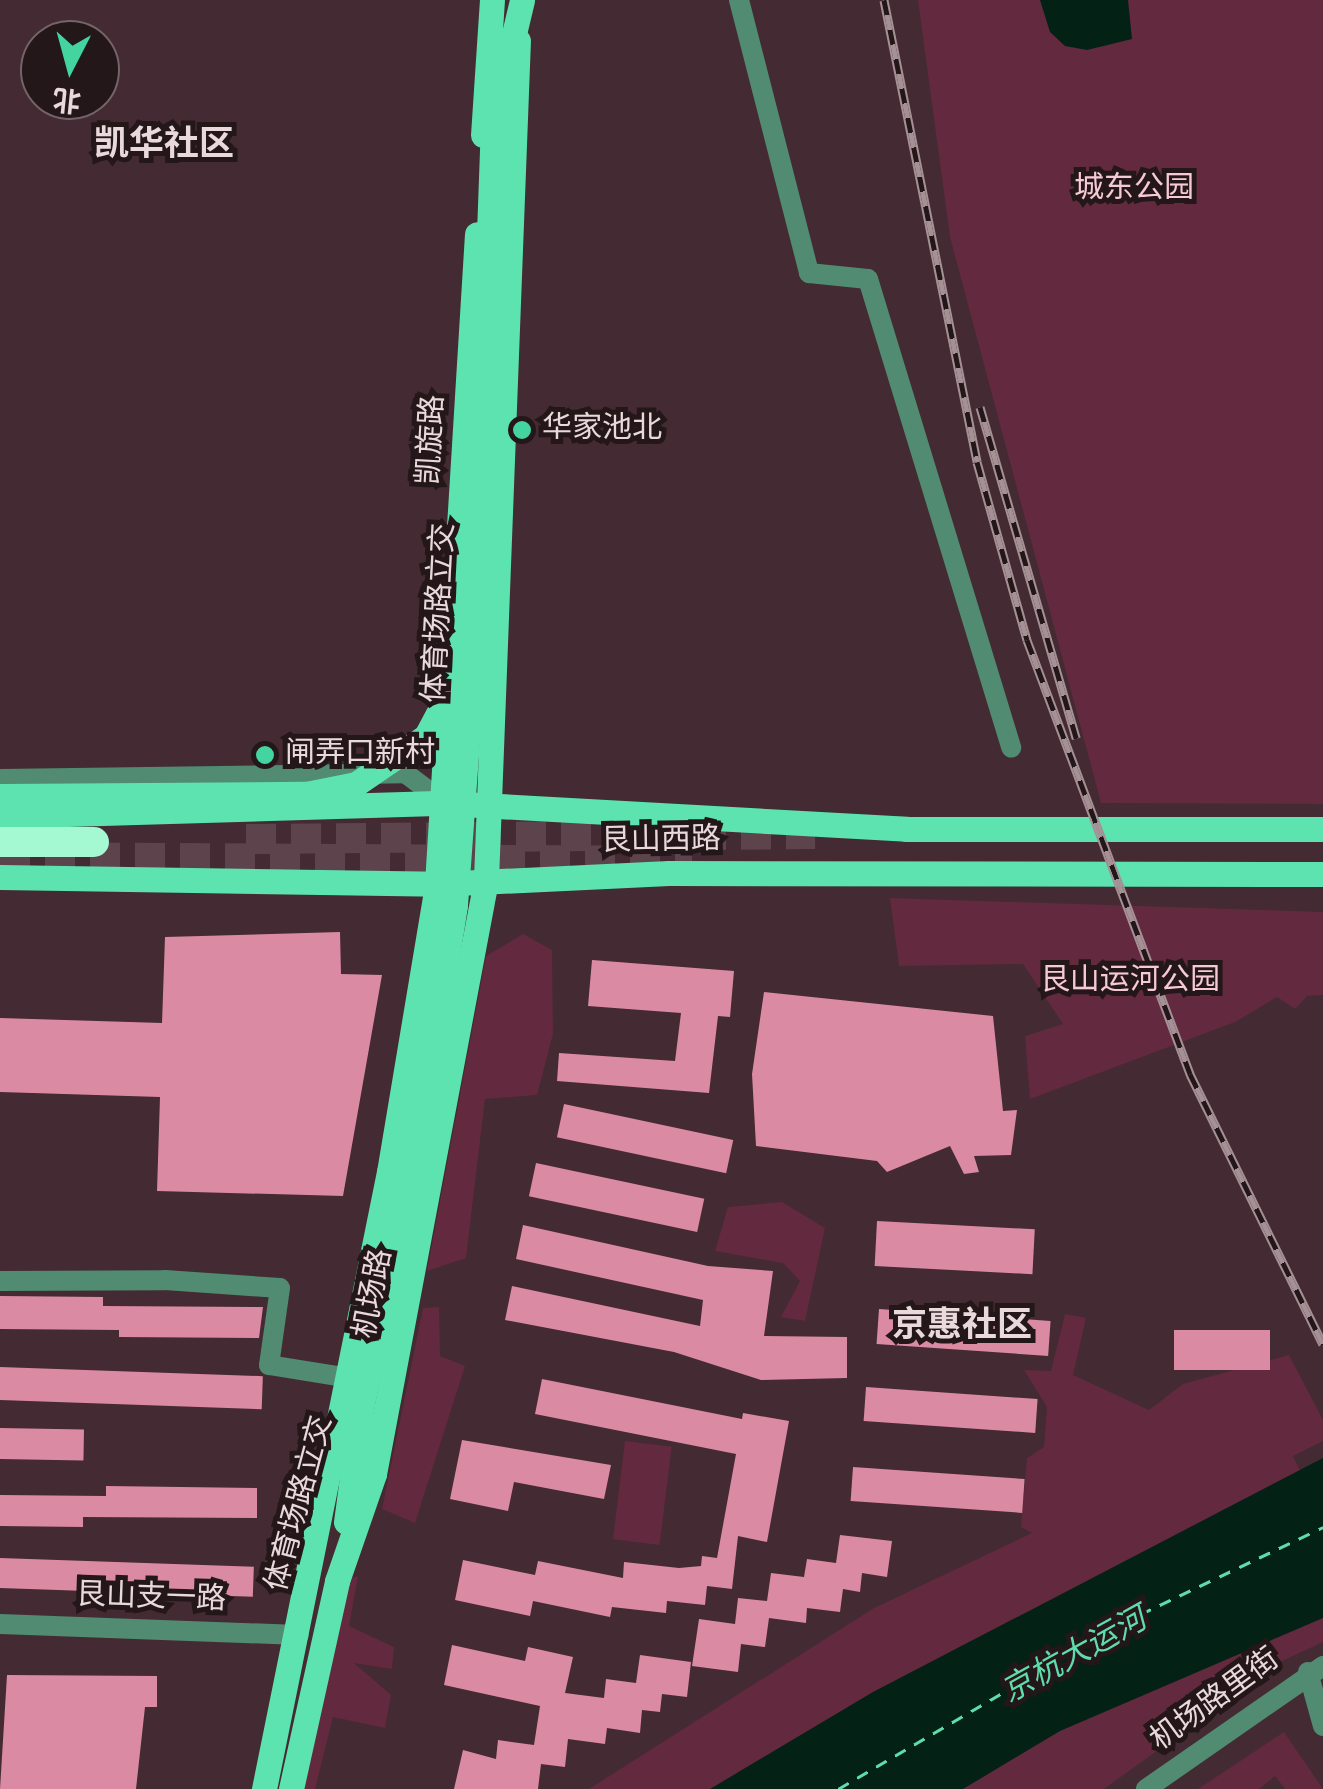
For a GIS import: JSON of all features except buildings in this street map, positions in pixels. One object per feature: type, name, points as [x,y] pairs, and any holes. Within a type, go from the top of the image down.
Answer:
[{"type":"highway","points":[[0,842],[94,842]]},
{"type":"main road","name":"凯旋路","points":[[437,884],[492,0]]},
{"type":"main road","name":"体育场路立交","points":[[338,1581],[362,1404],[445,972],[474,646],[493,122],[520,0]]},
{"type":"main road","points":[[492,805],[520,0]]},
{"type":"main road","points":[[0,796],[306,794],[356,784],[426,736],[474,646]]},
{"type":"main road","name":"艮山西路","points":[[0,816],[445,803],[906,829],[1323,829]]},
{"type":"main road","name":"机场路","points":[[291,1789],[338,1581],[374,1474],[486,880],[492,805]]},
{"type":"main road","name":"艮山西路","points":[[0,878],[437,884],[669,872],[1323,874]]},
{"type":"main road","name":"机场路","points":[[264,1789],[301,1628],[349,1378],[437,884]]},
{"type":"main road","name":"体育场路立交","points":[[301,1628],[362,1404]]},
{"type":"street","points":[[739,0],[809,274],[868,279],[1011,748]]},
{"type":"street","points":[[0,779],[405,773],[445,803]]},
{"type":"street","points":[[0,1281],[165,1280],[280,1288],[269,1365],[349,1378]]},
{"type":"street","name":"艮山支一路","points":[[0,1624],[301,1628]]},
{"type":"street","points":[[1315,1669],[1323,1726]]},
{"type":"street","name":"机场路里街","points":[[1146,1789],[1315,1669]]},
{"type":"green space","name":"城东公园","points":[[918,0],[1323,0],[1323,804],[1101,803],[950,237]]},
{"type":"green space","name":"艮山运河公园","points":[[890,898],[1323,912],[1323,995],[1307,996],[1295,1009],[1277,997],[1235,1022],[1030,1099],[1025,1036],[1063,1024],[1023,964],[899,966]]},
{"type":"green space","points":[[523,934],[552,950],[553,1034],[537,1095],[485,1099],[466,1258],[427,1271],[486,956]]},
{"type":"green space","points":[[782,1202],[825,1228],[805,1321],[781,1317],[800,1281],[783,1263],[715,1251],[728,1207]]},
{"type":"green space","points":[[439,1307],[440,1356],[465,1366],[415,1523],[382,1509],[423,1308]]},
{"type":"green space","points":[[1065,1314],[1086,1318],[1073,1375],[1149,1410],[1183,1384],[1289,1355],[1323,1420],[1323,1441],[1293,1456],[1323,1519],[1323,1642],[1282,1661],[1104,1789],[589,1789],[874,1608],[1032,1533],[1021,1527],[1027,1458],[1044,1447],[1047,1407],[1024,1370],[1051,1371]]},
{"type":"green space","points":[[625,1441],[672,1447],[660,1545],[613,1539]]},
{"type":"green space","points":[[358,1576],[349,1626],[394,1647],[392,1669],[354,1663],[391,1695],[385,1728],[333,1717],[315,1789],[300,1789],[347,1580]]},
{"type":"green space","points":[[1284,1732],[1323,1789],[1285,1789],[1275,1776],[1259,1789],[1198,1789]]},
{"type":"water","points":[[1040,0],[1128,0],[1132,39],[1087,50],[1065,46],[1050,32]]},
{"type":"water","name":"京杭大运河","points":[[1323,1458],[1323,1618],[1060,1731],[963,1789],[710,1789],[873,1692]]},
{"type":"ferry route","points":[[838,1789],[1120,1624],[1323,1527]]},
{"type":"tunnel","points":[[246,839],[815,834]]},
{"type":"tunnel","points":[[0,857],[692,861]]},
{"type":"railway","points":[[884,0],[977,462],[1027,640],[1190,1074],[1323,1344]]},
{"type":"railway","points":[[980,407],[1076,738]]},
{"type":"place","name":"华家池北","points":[[522,430]]},
{"type":"place","name":"闸弄口新村","points":[[265,755]]},
{"type":"district","name":"凯华社区","points":[[164,146]]},
{"type":"district","name":"京惠社区","points":[[962,1327]]}]
